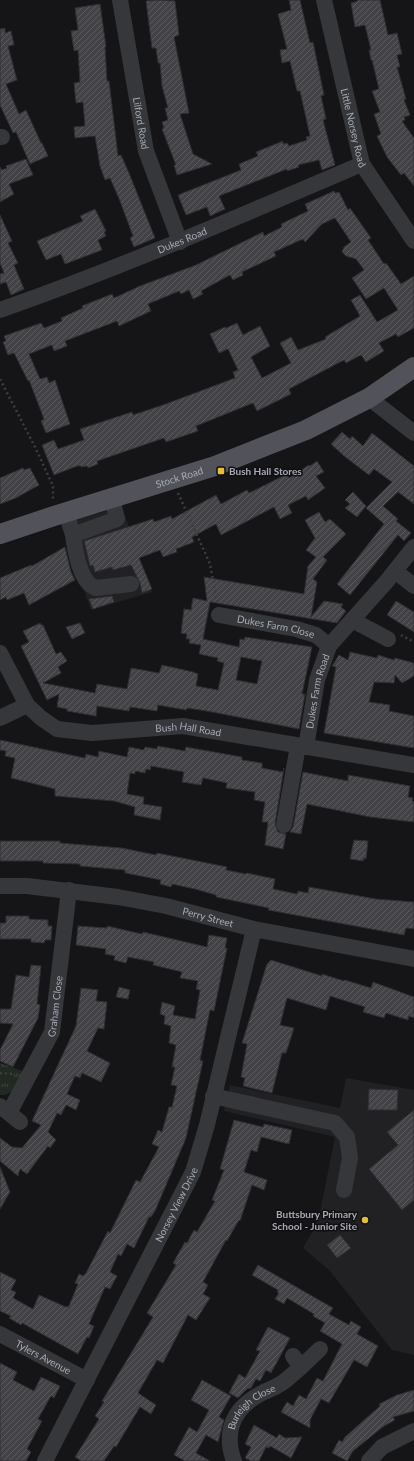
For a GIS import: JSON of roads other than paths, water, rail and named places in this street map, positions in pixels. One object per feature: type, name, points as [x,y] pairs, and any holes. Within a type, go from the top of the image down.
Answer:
[{"type":"main road","name":"Stock Road","points":[[0,534],[171,478],[215,466],[306,430],[369,398],[414,367]]},
{"type":"street","name":"Lilford Road","points":[[120,0],[146,151],[180,242]]},
{"type":"street","name":"Little Norsey Road","points":[[324,0],[362,164],[414,241]]},
{"type":"street","name":"Dukes Road","points":[[0,310],[67,287],[180,242],[362,164]]},
{"type":"street","points":[[369,398],[414,433]]},
{"type":"street","points":[[72,535],[118,519],[112,498]]},
{"type":"street","points":[[60,514],[72,535],[80,566],[87,583],[96,588],[131,584]]},
{"type":"street","name":"Dukes Farm Road","points":[[284,825],[317,680],[329,646],[395,571],[414,546]]},
{"type":"street","points":[[395,571],[414,586]]},
{"type":"street","name":"Dukes Farm Close","points":[[219,615],[316,635],[329,646]]},
{"type":"street","points":[[352,620],[388,639]]},
{"type":"street","name":"Bush Hall Road","points":[[0,653],[27,705],[41,718],[57,729],[72,732],[92,733],[183,726],[414,765]]},
{"type":"street","points":[[0,718],[27,705]]},
{"type":"street","name":"Perry Street","points":[[0,886],[27,886],[118,897],[166,906],[254,930],[414,959]]},
{"type":"street","name":"Graham Close","points":[[10,1114],[52,1032],[69,890]]},
{"type":"street","name":"Norsey View Drive","points":[[45,1461],[88,1380],[193,1172],[254,930]]},
{"type":"street","points":[[213,1096],[335,1123],[348,1137],[350,1158],[344,1190]]},
{"type":"street","name":"Tylers Avenue","points":[[0,1334],[88,1380]]},
{"type":"street","name":"Burleigh Close","points":[[234,1461],[230,1450],[230,1433],[232,1420],[239,1409],[252,1398],[283,1382],[297,1361],[320,1348]]},
{"type":"street","points":[[369,1461],[382,1447],[414,1431]]},
{"type":"place","name":"Bush Hall Stores","points":[[221,471]]},
{"type":"place","name":"Buttsbury Primary School - Junior Site","points":[[365,1220]]}]
